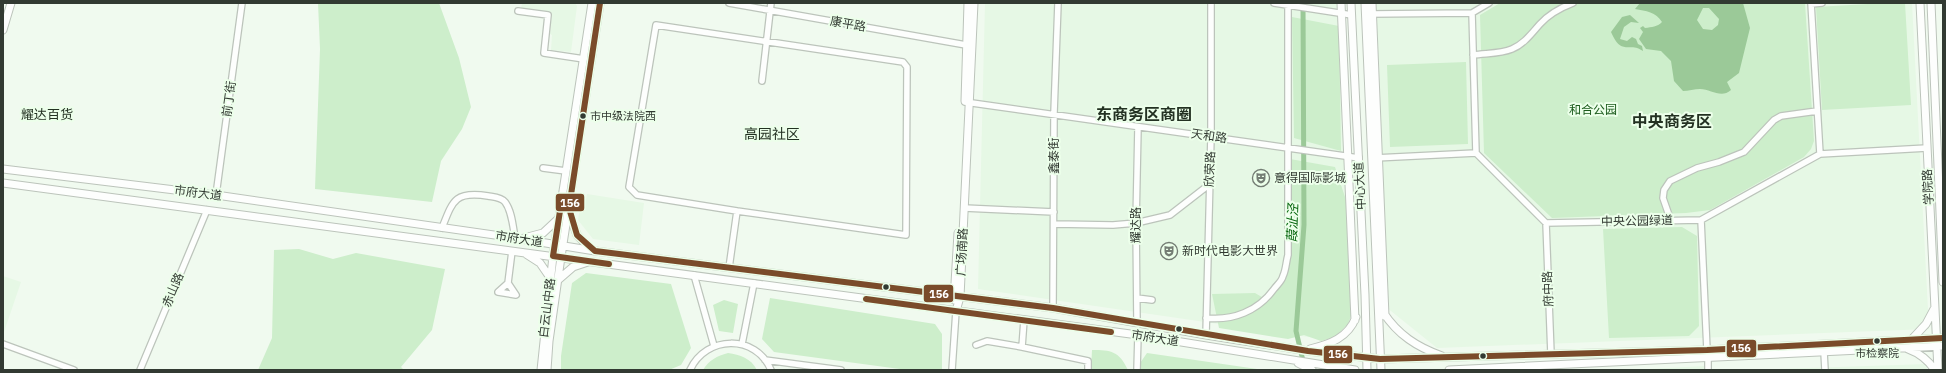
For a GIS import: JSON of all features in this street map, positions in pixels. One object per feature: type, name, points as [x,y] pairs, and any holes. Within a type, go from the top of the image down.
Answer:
[{"type":"main road","points":[[3,30],[11,3]]},
{"type":"main road","name":"白云山中路","points":[[541,370],[557,257],[555,245],[592,3]]},
{"type":"main road","name":"白云山中路","points":[[557,257],[563,246],[600,3]]},
{"type":"main road","name":"广场南路","points":[[956,311],[964,208],[968,3]]},
{"type":"main road","name":"广场南路","points":[[957,296],[962,187],[974,3]]},
{"type":"main road","points":[[1341,3],[1355,320]]},
{"type":"main road","name":"中心大道","points":[[1351,3],[1365,295],[1367,370]]},
{"type":"main road","points":[[1365,3],[1369,14],[1375,158],[1385,316]]},
{"type":"main road","points":[[1369,14],[1372,3]]},
{"type":"main road","name":"学院路","points":[[1920,3],[1934,307],[1940,346],[1938,370]]},
{"type":"main road","name":"学院路","points":[[1931,3],[1943,282]]},
{"type":"main road","name":"中心大道","points":[[1375,158],[1380,370]]},
{"type":"main road","points":[[3,164],[19,171]]},
{"type":"main road","name":"市府大道","points":[[3,169],[216,195],[517,238],[595,251],[1054,308],[1206,335],[1304,350],[1380,359],[1707,350],[1939,338]]},
{"type":"main road","name":"市府大道","points":[[3,183],[1138,335],[1292,360],[1313,367],[1355,370]]},
{"type":"main road","points":[[569,208],[577,235],[595,251]]},
{"type":"main road","points":[[517,238],[543,233],[559,218]]},
{"type":"main road","points":[[522,252],[540,263],[554,280],[573,267],[592,261]]},
{"type":"main road","name":"白云山中路","points":[[547,370],[554,280]]},
{"type":"main road","points":[[1304,350],[1331,344],[1341,338],[1353,326],[1365,295]]},
{"type":"main road","points":[[1378,300],[1385,316],[1391,324],[1412,344],[1446,357]]},
{"type":"main road","points":[[1911,339],[1926,324],[1934,307]]},
{"type":"main road","points":[[1449,370],[1552,368],[1940,346]]},
{"type":"main road","points":[[1904,348],[1921,356],[1935,370]]},
{"type":"street","name":"前丁街","points":[[216,195],[242,3]]},
{"type":"street","name":"康平路","points":[[729,3],[966,45]]},
{"type":"street","points":[[762,81],[771,3]]},
{"type":"street","name":"鑫泰街","points":[[1054,308],[1054,113],[1058,3]]},
{"type":"street","name":"欣荣路","points":[[1206,335],[1211,136],[1211,3]]},
{"type":"street","points":[[1274,3],[1352,15]]},
{"type":"street","points":[[1369,14],[1472,13],[1489,3]]},
{"type":"street","points":[[1473,55],[1496,53],[1513,49],[1529,38],[1540,24],[1557,9],[1573,3]]},
{"type":"street","points":[[1822,3],[1811,3],[1820,154],[1927,148]]},
{"type":"street","points":[[1206,318],[1215,319],[1233,316],[1256,308],[1268,298],[1283,277],[1288,255],[1288,4]]},
{"type":"street","points":[[518,11],[548,16],[544,53],[584,59]]},
{"type":"street","points":[[1472,13],[1476,153],[1546,223]]},
{"type":"street","points":[[656,25],[903,62],[907,67],[906,235],[737,210],[637,195],[629,187],[656,25]]},
{"type":"street","name":"天和路","points":[[967,102],[1054,113],[1138,127],[1211,136],[1359,158]]},
{"type":"street","points":[[1671,220],[1663,198],[1664,190],[1670,181],[1697,168],[1720,162],[1744,152],[1774,120],[1781,116],[1817,111]]},
{"type":"street","name":"耀达路","points":[[1137,323],[1136,223],[1138,127]]},
{"type":"street","points":[[1375,158],[1476,153]]},
{"type":"street","name":"中央公园绿道","points":[[1546,223],[1701,220],[1820,154]]},
{"type":"street","points":[[543,168],[566,171]]},
{"type":"street","points":[[1054,224],[1093,226],[1136,223],[1170,215],[1210,184]]},
{"type":"street","points":[[442,228],[451,206],[460,197],[470,194],[498,198],[504,201],[509,211],[517,238]]},
{"type":"street","points":[[964,208],[1054,212]]},
{"type":"street","name":"赤山路","points":[[140,370],[207,210]]},
{"type":"street","points":[[729,268],[737,210]]},
{"type":"street","points":[[1701,220],[1707,350]]},
{"type":"street","name":"府中路","points":[[1546,223],[1551,354]]},
{"type":"street","points":[[508,283],[512,251]]},
{"type":"street","points":[[694,275],[714,346]]},
{"type":"street","points":[[742,344],[754,284]]},
{"type":"street","points":[[1137,298],[1152,300]]},
{"type":"street","points":[[952,370],[956,311]]},
{"type":"street","points":[[1022,347],[1024,320]]},
{"type":"street","points":[[1137,370],[1138,335]]},
{"type":"street","points":[[976,345],[987,341],[1088,361],[1088,370]]},
{"type":"street","points":[[690,370],[700,355],[714,346],[728,343],[742,344],[755,350],[765,360],[771,370]]},
{"type":"street","points":[[3,344],[74,370]]},
{"type":"street","points":[[1824,352],[1825,370]]},
{"type":"street","points":[[1708,358],[1708,370]]},
{"type":"street","points":[[765,360],[841,370]]},
{"type":"shaded area","points":[[522,3],[575,3],[577,6],[571,52],[551,50],[552,35],[550,34],[552,13],[521,9]]},
{"type":"shaded area","points":[[985,3],[1339,3],[1350,331],[1315,338],[978,289]]},
{"type":"shaded area","name":"中央商务区","points":[[1375,3],[1912,3],[1929,329],[1437,348],[1386,307]]},
{"type":"shaded area","points":[[1640,3],[1743,3],[1750,28],[1739,73],[1727,82],[1731,90],[1723,94],[1704,89],[1683,91],[1674,81],[1671,61],[1661,51],[1646,49],[1639,39],[1643,32],[1640,28],[1643,26],[1645,28],[1658,25],[1662,22],[1654,14],[1635,9]],"holes":[[[1703,8],[1709,8],[1719,19],[1718,25],[1712,30],[1703,29],[1697,20]]]},
{"type":"shaded area","points":[[1630,15],[1639,23],[1631,22],[1624,27],[1620,39],[1627,41],[1632,37],[1636,39],[1638,44],[1642,46],[1643,51],[1634,47],[1622,46],[1615,40],[1611,32],[1622,17]]},
{"type":"shaded area","points":[[587,194],[644,203],[639,245],[593,239],[578,220],[581,201],[586,199]]},
{"type":"shaded area","points":[[3,276],[21,282],[3,335]]},
{"type":"shaded area","points":[[1927,364],[1927,370],[1747,370]]},
{"type":"shaded area","points":[[1704,366],[1704,370],[1633,370]]},
{"type":"green space","points":[[318,3],[439,3],[459,58],[471,107],[462,129],[441,161],[432,202],[315,189],[320,49]]},
{"type":"green space","name":"和合公园","points":[[1500,3],[1805,3],[1814,141],[1811,149],[1804,157],[1710,210],[1686,213],[1552,218],[1484,153],[1480,15]]},
{"type":"green space","points":[[1905,3],[1911,105],[1822,110],[1816,7]]},
{"type":"green space","points":[[1292,17],[1339,26],[1341,151],[1294,138]]},
{"type":"green space","points":[[1466,62],[1468,144],[1390,147],[1387,65]]},
{"type":"green space","points":[[1290,159],[1335,167],[1346,200],[1351,316],[1348,324],[1335,337],[1321,341],[1304,335],[1288,339],[1219,328],[1212,294],[1255,293],[1267,300],[1286,279]]},
{"type":"green space","points":[[1682,227],[1697,236],[1699,326],[1689,336],[1609,338],[1603,229]]},
{"type":"green space","points":[[299,249],[333,259],[356,253],[445,269],[432,330],[401,367],[404,370],[258,370],[272,338],[274,250]]},
{"type":"green space","points":[[586,273],[671,284],[691,348],[681,365],[669,370],[561,370],[561,356],[572,283]]},
{"type":"green space","points":[[770,298],[935,324],[942,334],[942,370],[907,370],[774,352],[762,339]]},
{"type":"green space","points":[[724,300],[738,304],[733,333],[719,331],[713,305]]},
{"type":"green space","points":[[1092,350],[1104,350],[1118,355],[1128,370],[1091,370]]},
{"type":"green space","points":[[728,353],[745,358],[755,366],[757,370],[703,370],[714,359]]},
{"type":"green space","points":[[1147,353],[1264,370],[1138,370],[1138,366]]},
{"type":"waterway","name":"葭沚泾","points":[[1303,3],[1304,225],[1296,331],[1304,365]]},
{"type":"transit line","name":"156","points":[[600,3],[569,208],[577,235],[595,251],[1053,308],[1308,351],[1380,359],[1707,350],[1943,338]]},
{"type":"transit line","name":"156","points":[[562,198],[553,256],[609,264]]},
{"type":"transit line","name":"156","points":[[866,299],[1111,332]]},
{"type":"place","name":"市中级法院西","points":[[583,116]]},
{"type":"place","name":"意得国际影城","points":[[1261,178]]},
{"type":"place","name":"新时代电影大世界","points":[[1169,251]]},
{"type":"place","name":"市检察院","points":[[1877,341]]},
{"type":"district","name":"耀达百货","points":[[47,114]]},
{"type":"district","name":"东商务区商圈","points":[[1144,114]]},
{"type":"district","name":"中央商务区","points":[[1672,121]]},
{"type":"district","name":"高园社区","points":[[772,134]]}]
